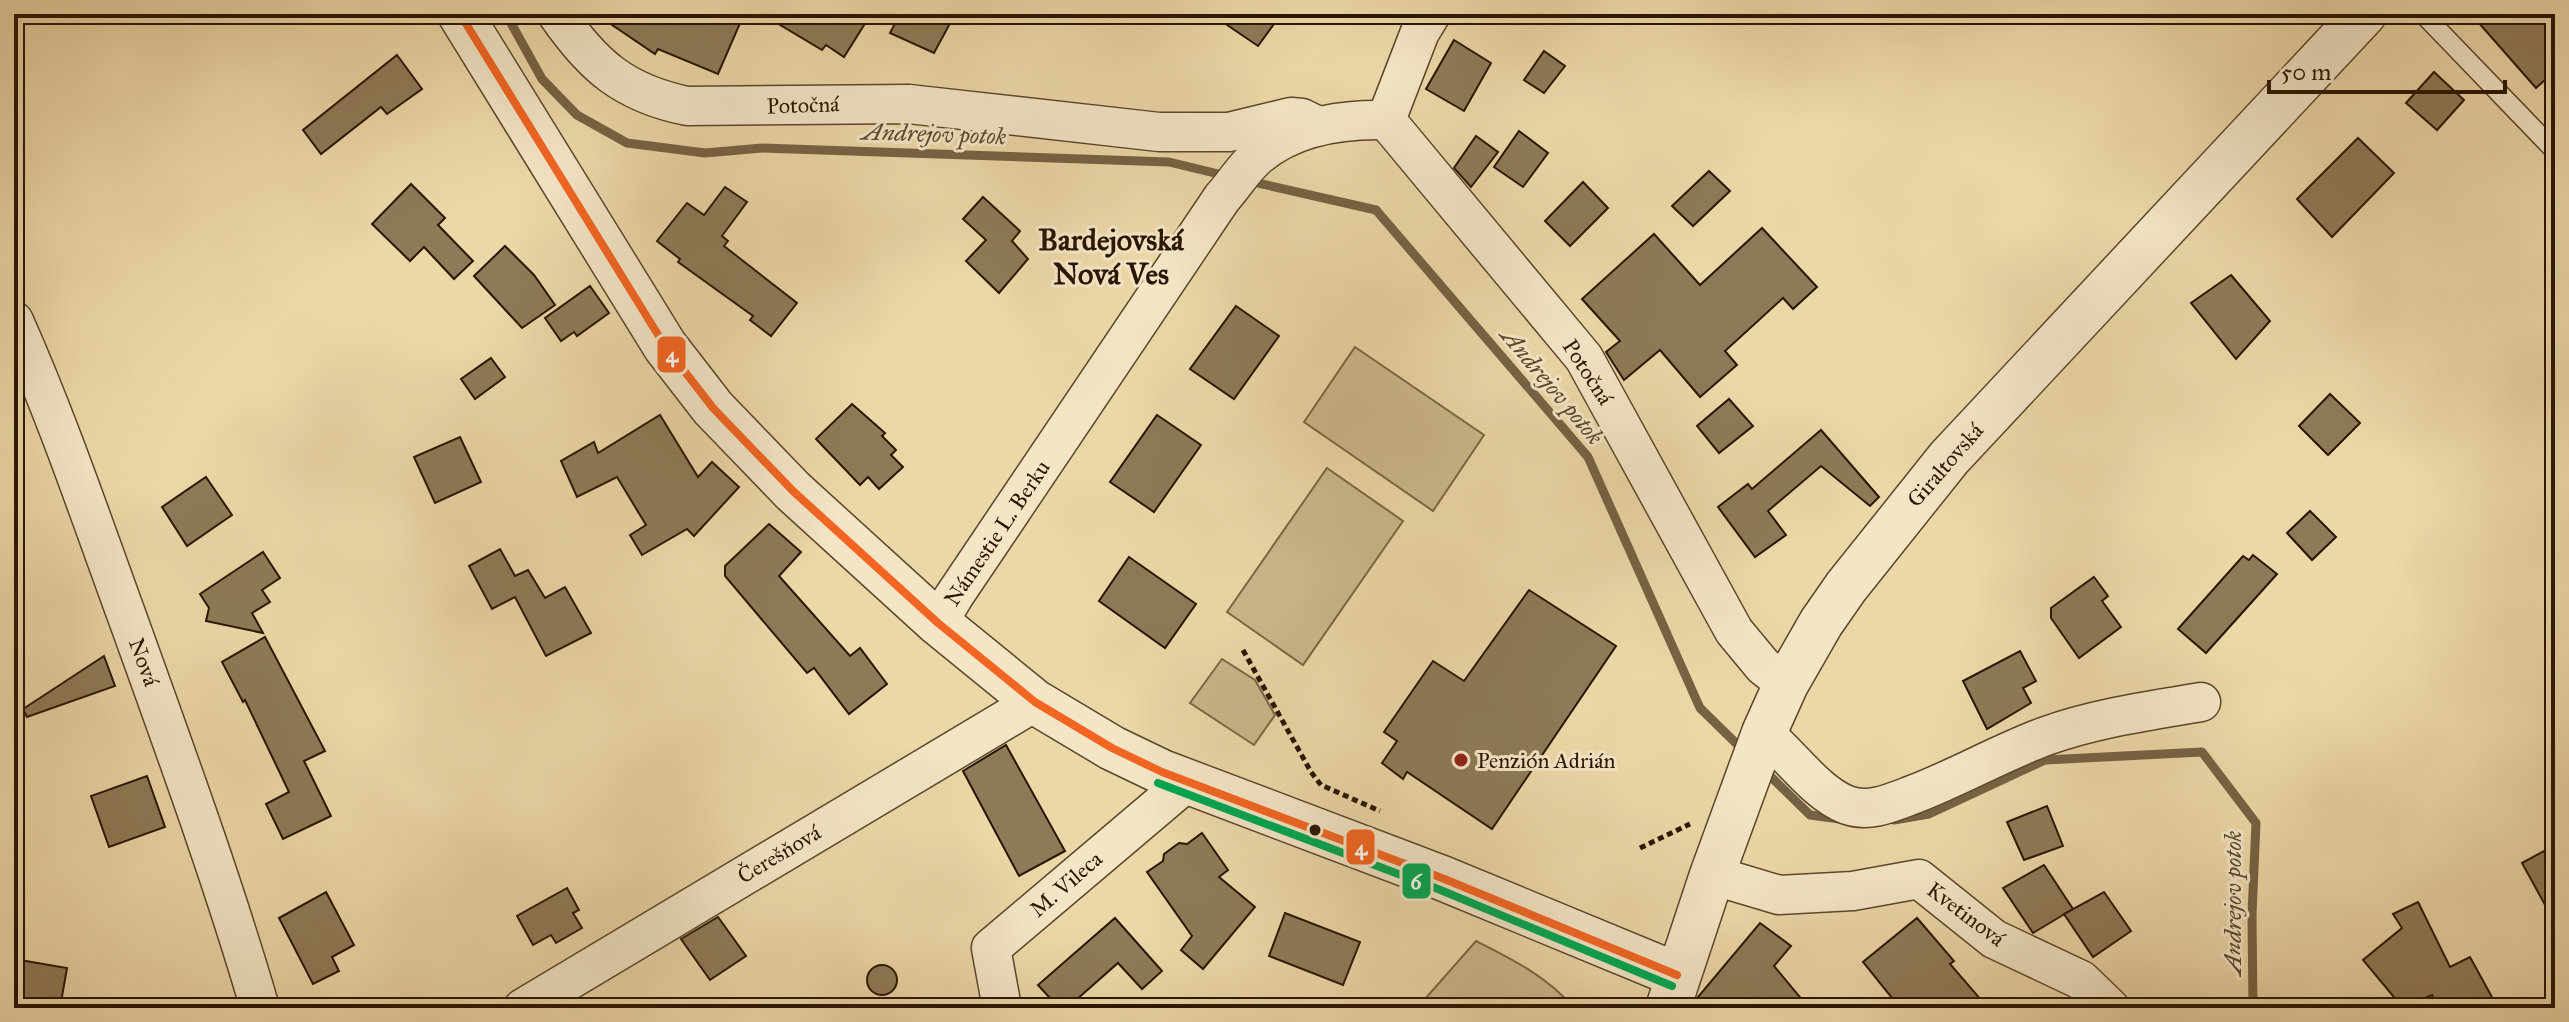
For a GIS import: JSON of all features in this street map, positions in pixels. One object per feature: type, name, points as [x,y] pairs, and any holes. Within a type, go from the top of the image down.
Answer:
[{"type":"street","points":[[460,14],[657,334],[713,408],[793,491],[938,623]]},
{"type":"street","name":"Potočná","points":[[557,14],[575,41],[601,67],[626,85],[654,99],[687,106],[909,104],[1159,132],[1229,132],[1291,117],[1302,118],[1318,126]]},
{"type":"street","points":[[1386,120],[1420,32],[1431,14]]},
{"type":"street","name":"Giraltovská","points":[[1673,992],[1712,875],[1717,818],[1764,733],[1786,684],[1846,587],[1949,458],[2364,14]]},
{"type":"street","name":"Námestie L. Berku","points":[[1386,120],[1340,121],[1318,126],[1287,138],[1259,155],[1222,198],[938,623],[1035,702],[1112,748],[1187,782],[1454,883],[1673,992]]},
{"type":"street","name":"Potočná","points":[[1386,120],[1584,358],[1734,631],[1763,666],[1786,684]]},
{"type":"street","name":"Nová","points":[[14,321],[47,395],[156,697],[242,946],[260,1008]]},
{"type":"street","name":"Čerešňová","points":[[523,1008],[1035,702]]},
{"type":"street","points":[[1764,733],[1828,794],[1847,805],[1866,808],[1922,791],[2045,736],[2121,715],[2201,702]]},
{"type":"street","name":"M. Vileca","points":[[1002,1008],[991,948],[1187,782]]},
{"type":"street","name":"Kvetinová","points":[[1712,875],[1779,895],[1853,891],[1919,879],[1994,939],[2081,980],[2110,1008]]},
{"type":"lane","points":[[2423,14],[2555,151]]},
{"type":"path","points":[[1243,650],[1321,785],[1388,815]]},
{"type":"path","points":[[1640,848],[1717,818]]},
{"type":"shaded area","points":[[1355,347],[1484,435],[1433,511],[1304,422]]},
{"type":"shaded area","points":[[1327,468],[1403,521],[1303,665],[1227,612]]},
{"type":"shaded area","points":[[1222,659],[1255,680],[1275,715],[1254,745],[1190,703]]},
{"type":"shaded area","points":[[1476,941],[1541,978],[1574,1008],[1417,1008]]},
{"type":"building","points":[[596,14],[744,14],[718,74],[658,49],[655,54]]},
{"type":"building","points":[[762,14],[871,14],[844,57],[826,45],[822,50]]},
{"type":"building","points":[[900,14],[955,14],[934,53],[890,33]]},
{"type":"building","points":[[1211,14],[1261,14],[1274,24],[1258,46]]},
{"type":"building","points":[[2471,14],[2545,14],[2555,25],[2555,71],[2536,88]]},
{"type":"building","points":[[1454,40],[1491,63],[1464,111],[1426,89]]},
{"type":"building","points":[[1544,51],[1565,66],[1544,93],[1524,80]]},
{"type":"building","points":[[397,55],[422,89],[387,114],[381,107],[321,154],[303,130]]},
{"type":"building","points":[[2434,72],[2464,100],[2437,130],[2406,103]]},
{"type":"building","points":[[1519,131],[1548,153],[1523,187],[1494,167]]},
{"type":"building","points":[[1476,136],[1498,152],[1471,187],[1454,168]]},
{"type":"building","points":[[2358,138],[2394,173],[2332,237],[2297,199]]},
{"type":"building","points":[[1709,171],[1730,191],[1693,226],[1672,206]]},
{"type":"building","points":[[1583,182],[1608,208],[1570,246],[1545,221]]},
{"type":"building","points":[[411,184],[445,218],[438,225],[473,261],[454,279],[424,247],[410,261],[372,224]]},
{"type":"building","points":[[725,187],[747,202],[722,236],[728,241],[724,246],[797,303],[771,336],[750,320],[753,316],[678,262],[680,259],[657,241],[687,203],[704,215]]},
{"type":"building","points":[[983,197],[1020,231],[1012,241],[1028,259],[999,293],[966,261],[986,240],[963,219]]},
{"type":"building","points":[[1762,228],[1817,287],[1793,309],[1783,298],[1725,351],[1737,365],[1700,397],[1660,350],[1624,380],[1606,352],[1620,341],[1582,299],[1654,234],[1700,285]]},
{"type":"building","points":[[505,246],[534,275],[555,305],[522,328],[474,276]]},
{"type":"building","points":[[2231,275],[2270,321],[2236,359],[2191,303]]},
{"type":"building","points":[[590,286],[609,313],[577,336],[574,332],[561,341],[545,318]]},
{"type":"building","points":[[1236,306],[1279,336],[1234,399],[1190,369]]},
{"type":"building","points":[[491,358],[505,377],[475,399],[461,379]]},
{"type":"building","points":[[2330,394],[2360,423],[2328,455],[2299,426]]},
{"type":"building","points":[[1729,399],[1753,426],[1719,453],[1697,426]]},
{"type":"building","points":[[852,404],[885,433],[882,436],[896,450],[891,455],[903,467],[879,489],[868,477],[860,485],[816,439]]},
{"type":"building","points":[[660,415],[698,477],[712,462],[739,487],[694,536],[687,529],[642,555],[630,535],[646,525],[617,477],[577,497],[561,461],[594,442],[598,453]]},
{"type":"building","points":[[1157,415],[1201,445],[1154,512],[1110,482]]},
{"type":"building","points":[[1821,430],[1879,497],[1870,506],[1821,466],[1768,511],[1786,535],[1755,557],[1718,507],[1748,484],[1752,489]]},
{"type":"building","points":[[460,437],[481,482],[435,503],[414,457]]},
{"type":"building","points":[[206,477],[232,515],[187,546],[162,507]]},
{"type":"building","points":[[2310,511],[2336,537],[2312,560],[2287,533]]},
{"type":"building","points":[[769,524],[801,552],[779,576],[850,656],[860,648],[887,684],[849,714],[814,668],[807,673],[725,576],[725,566]]},
{"type":"building","points":[[500,549],[515,576],[528,570],[545,598],[565,587],[591,633],[546,656],[515,597],[492,609],[469,566]]},
{"type":"building","points":[[263,552],[280,578],[262,590],[270,602],[252,613],[263,633],[206,621],[209,608],[200,594]]},
{"type":"building","points":[[2253,555],[2277,574],[2206,653],[2178,629],[2243,556],[2249,560]]},
{"type":"building","points":[[1129,557],[1196,604],[1165,648],[1099,601]]},
{"type":"building","points":[[2094,577],[2108,596],[2102,601],[2121,627],[2079,658],[2051,618],[2051,608]]},
{"type":"building","points":[[1529,590],[1616,646],[1492,829],[1407,772],[1403,779],[1382,763],[1397,741],[1384,732],[1433,661],[1464,681]]},
{"type":"building","points":[[265,637],[325,751],[304,761],[331,816],[283,839],[266,804],[289,792],[245,700],[243,702],[222,662]]},
{"type":"building","points":[[2020,651],[2036,681],[2023,688],[2031,703],[1987,729],[1963,681]]},
{"type":"building","points":[[104,656],[115,686],[27,717],[23,709]]},
{"type":"building","points":[[1006,745],[1065,851],[1019,876],[963,771]]},
{"type":"building","points":[[147,776],[165,827],[109,847],[91,796]]},
{"type":"building","points":[[2047,806],[2063,846],[2024,860],[2007,822]]},
{"type":"building","points":[[1202,833],[1228,870],[1219,877],[1255,907],[1203,969],[1181,950],[1192,936],[1147,872],[1163,861],[1164,854],[1179,843],[1187,844]]},
{"type":"building","points":[[2544,851],[2555,872],[2555,923],[2522,863]]},
{"type":"building","points":[[2044,865],[2073,909],[2033,933],[2003,888]]},
{"type":"building","points":[[567,888],[579,910],[573,913],[582,928],[556,943],[551,935],[533,945],[517,916]]},
{"type":"building","points":[[326,892],[354,945],[332,957],[339,971],[313,984],[279,918]]},
{"type":"building","points":[[2104,892],[2131,931],[2093,957],[2064,914]]},
{"type":"building","points":[[2418,902],[2450,967],[2470,957],[2498,1008],[2438,1008],[2432,995],[2403,1008],[2363,960],[2402,928],[2393,914]]},
{"type":"building","points":[[1285,913],[1360,942],[1343,985],[1269,956]]},
{"type":"building","points":[[718,917],[746,956],[710,980],[681,939]]},
{"type":"building","points":[[1115,918],[1162,971],[1142,989],[1118,963],[1067,1008],[1059,1008],[1038,985]]},
{"type":"building","points":[[1917,918],[1954,961],[1950,964],[1988,1008],[1900,1008],[1863,962]]},
{"type":"building","points":[[1760,923],[1791,946],[1774,966],[1809,1008],[1694,1008],[1698,997]]},
{"type":"building","points":[[20,960],[67,968],[60,1008],[14,1008]]},
{"type":"building","points":[[882,965],[888,966],[896,974],[896,986],[888,994],[882,995],[876,994],[868,986],[867,980],[868,974],[876,966]]},
{"type":"waterway","name":"Andrejov potok","points":[[506,14],[542,79],[577,115],[627,143],[705,153],[762,148],[1169,162],[1227,176]]},
{"type":"waterway","name":"Andrejov potok","points":[[1249,181],[1376,210],[1588,457],[1700,708],[1745,752]]},
{"type":"waterway","name":"Andrejov potok","points":[[1894,820],[1929,814],[2045,760],[2202,752],[2256,823],[2252,914],[2253,1008]]},
{"type":"waterway","name":"Andrejov potok","points":[[1765,771],[1810,815],[1840,819]]},
{"type":"transit line","name":"4","points":[[460,14],[665,346],[713,408],[793,491],[938,623],[1035,702],[1112,748],[1162,772],[1442,878],[1677,975]]},
{"type":"transit line","name":"6","points":[[1158,783],[1438,889],[1672,986]]},
{"type":"place","name":"Penzión Adrián","points":[[1461,760]]},
{"type":"district","name":"Bardejovská Nová Ves","points":[[1111,257]]}]
